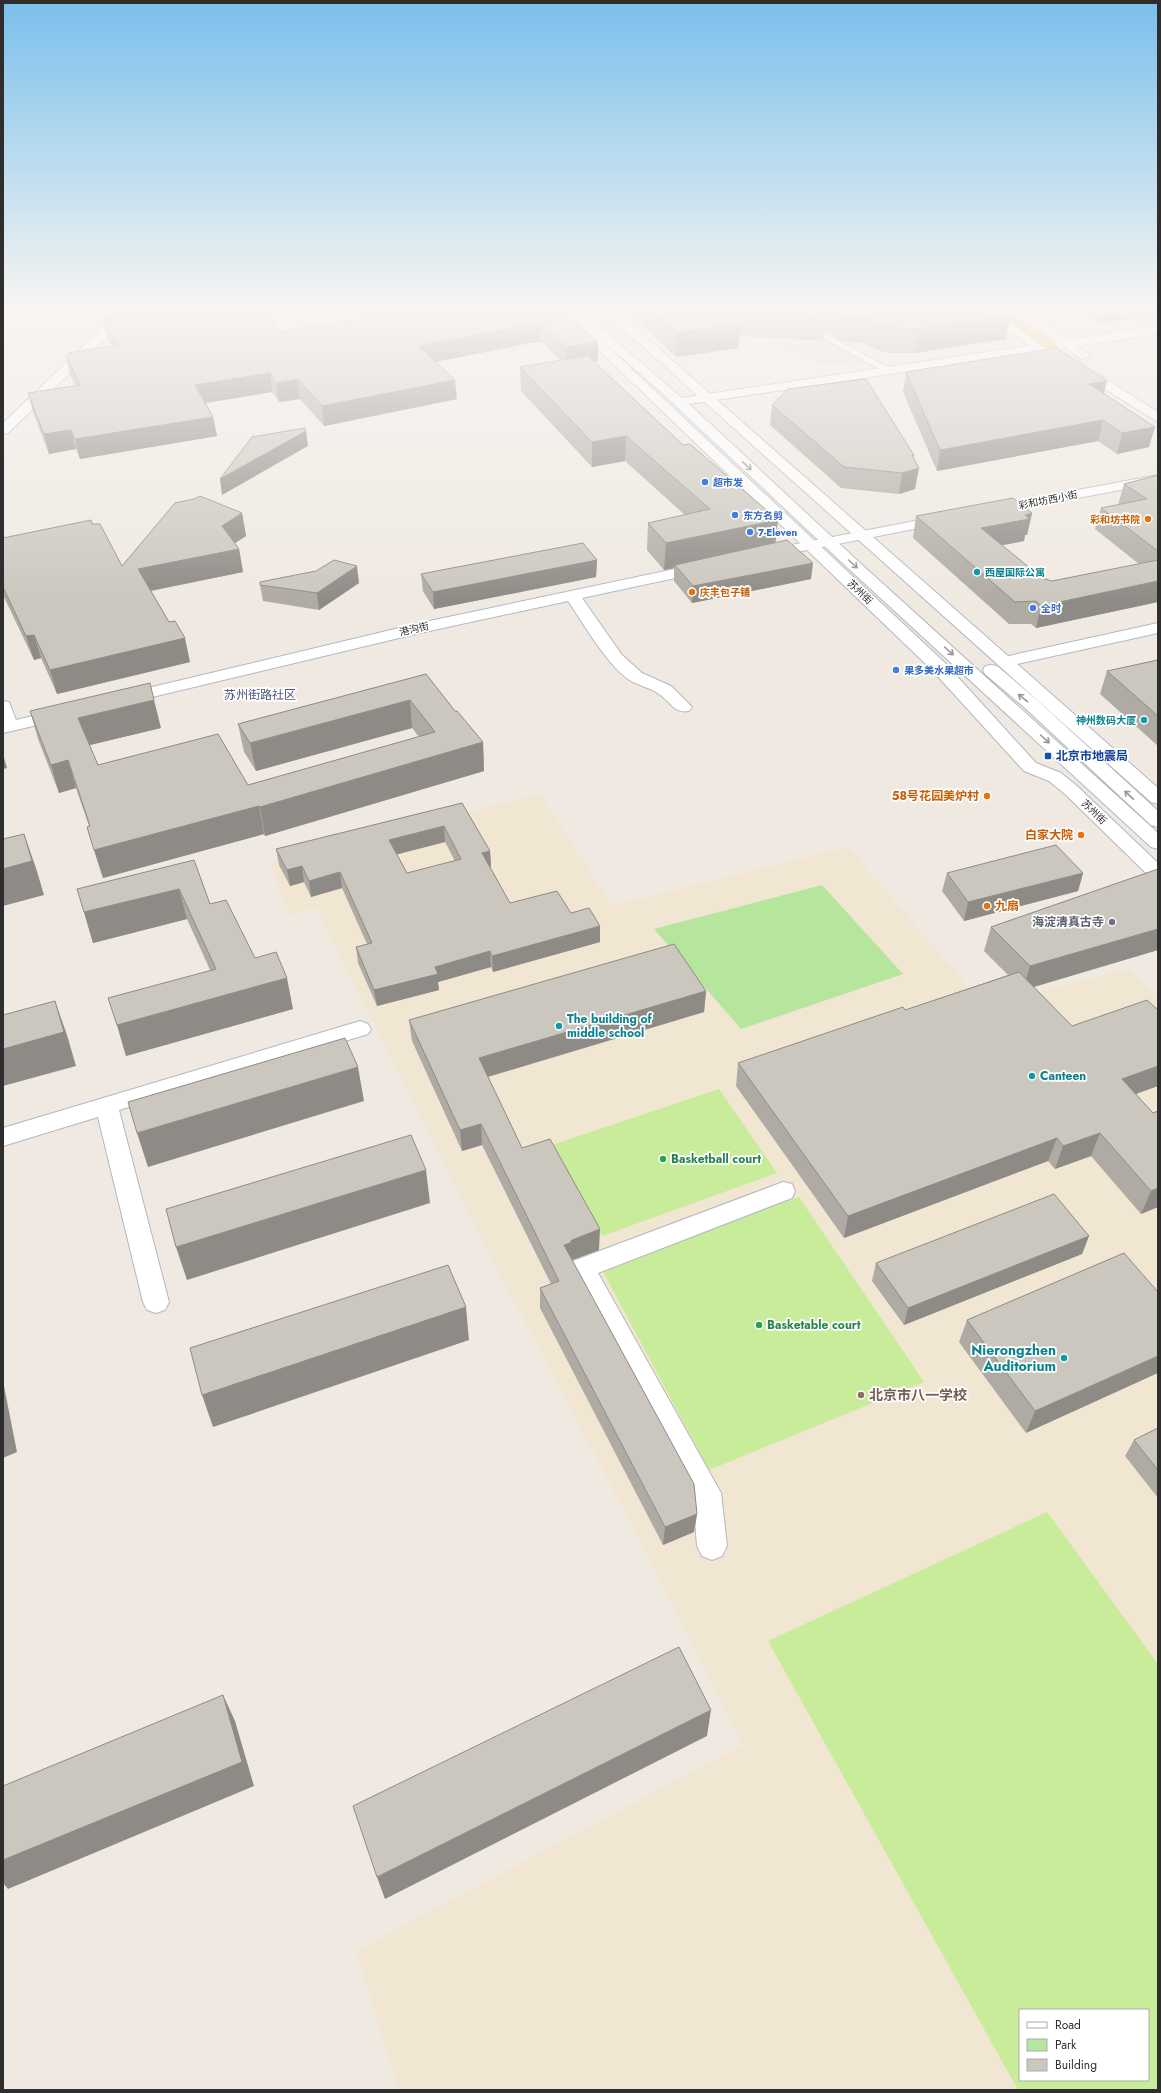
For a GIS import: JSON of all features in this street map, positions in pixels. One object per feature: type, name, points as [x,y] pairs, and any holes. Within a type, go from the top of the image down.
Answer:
[{"type":"street","points":[[3,430],[26,408]]},
{"type":"street","name":"苏州街","points":[[666,408],[938,666],[1030,767],[1055,777],[1071,790],[1158,874]]},
{"type":"street","name":"苏州街","points":[[701,408],[828,542],[1158,843]]},
{"type":"street","name":"苏州街","points":[[702,408],[999,678],[1031,704],[1158,821]]},
{"type":"street","name":"苏州街","points":[[703,408],[862,535],[1158,798]]},
{"type":"street","points":[[1142,408],[1158,418]]},
{"type":"street","name":"彩和坊西小街","points":[[976,513],[1158,479]]},
{"type":"street","points":[[751,558],[844,538],[961,516]]},
{"type":"street","name":"港沟街","points":[[110,702],[420,628],[720,565]]},
{"type":"street","points":[[573,597],[616,658],[636,677],[665,690],[683,707]]},
{"type":"street","points":[[1004,662],[1158,628]]},
{"type":"street","points":[[3,706],[6,727],[79,710]]},
{"type":"street","points":[[3,1137],[107,1107],[360,1029]]},
{"type":"street","points":[[107,1107],[156,1302]]},
{"type":"street","points":[[712,1546],[707,1493],[582,1268],[783,1191]]},
{"type":"shaded area","name":"北京市八一学校","points":[[540,794],[612,906],[848,847],[980,1001],[1022,996],[1128,969],[1158,999],[1158,2090],[399,2090],[356,1951],[743,1745],[622,1506],[505,1284],[316,908],[290,915],[269,863]]},
{"type":"green space","points":[[822,885],[903,974],[741,1029],[654,929]]},
{"type":"green space","name":"Basketball court","points":[[719,1089],[777,1173],[602,1236],[552,1145]]},
{"type":"green space","name":"Basketable court","points":[[799,1197],[924,1382],[709,1470],[601,1268]]},
{"type":"green space","points":[[1047,1512],[1158,1664],[1158,2090],[1018,2090],[768,1641]]},
{"type":"building","points":[[34,408],[208,408],[213,417],[75,439],[71,430],[44,434]]},
{"type":"building","points":[[559,408],[643,408],[683,445],[690,444],[778,520],[666,543],[648,523],[710,509],[626,436],[592,442]]},
{"type":"building","points":[[775,408],[884,408],[914,455],[912,455],[919,468],[902,473],[844,467]]},
{"type":"building","points":[[922,408],[1125,408],[1155,427],[1122,433],[1103,420],[940,450]]},
{"type":"building","points":[[305,428],[306,431],[220,479],[252,437]]},
{"type":"building","points":[[1158,475],[1158,551],[1101,508],[1147,499],[1124,484]]},
{"type":"building","points":[[200,496],[242,513],[222,526],[239,549],[138,569],[169,622],[175,621],[185,638],[50,670],[34,635],[26,636],[3,587],[3,538],[91,520],[92,524],[100,524],[122,566],[175,503],[194,499]]},
{"type":"building","points":[[1013,498],[1032,513],[1025,515],[1029,519],[981,528],[1042,578],[1052,581],[1158,560],[1158,581],[1041,606],[1036,601],[1015,602],[916,516]]},
{"type":"building","points":[[787,540],[813,563],[693,586],[675,565]]},
{"type":"building","points":[[583,543],[597,560],[433,592],[421,574]]},
{"type":"building","points":[[334,560],[357,566],[317,593],[260,585],[260,582],[316,571]]},
{"type":"building","points":[[1158,660],[1158,716],[1107,671]]},
{"type":"building","points":[[426,674],[455,711],[457,711],[483,742],[260,807],[259,806],[94,850],[87,827],[90,826],[68,760],[51,765],[30,711],[150,683],[154,700],[78,718],[98,765],[218,734],[248,785],[435,732],[410,700],[250,743],[238,724]]},
{"type":"building","points":[[462,803],[490,851],[482,853],[510,903],[557,891],[571,913],[589,908],[600,926],[492,956],[490,951],[435,967],[438,974],[374,990],[356,947],[372,943],[340,872],[309,881],[302,866],[287,870],[276,849]],"holes":[[[444,826],[461,859],[407,873],[389,840]]]},
{"type":"building","points":[[24,834],[32,861],[3,869],[3,839]]},
{"type":"building","points":[[1056,845],[1083,873],[968,902],[947,873]]},
{"type":"building","points":[[194,860],[210,904],[226,900],[255,958],[276,952],[287,978],[117,1025],[108,998],[216,969],[179,889],[84,912],[77,889]]},
{"type":"building","points":[[1158,869],[1158,929],[1030,966],[991,927]]},
{"type":"building","points":[[674,944],[706,991],[479,1058],[522,1148],[550,1139],[600,1229],[572,1240],[570,1243],[564,1245],[694,1484],[697,1514],[665,1527],[540,1288],[559,1281],[481,1124],[460,1130],[409,1020]]},
{"type":"building","points":[[1019,972],[1072,1026],[1147,1000],[1158,1010],[1158,1066],[1122,1079],[1153,1113],[1158,1111],[1158,1188],[1151,1191],[1100,1133],[1063,1146],[1057,1138],[848,1216],[738,1063],[903,1007],[905,1010]]},
{"type":"building","points":[[55,1001],[64,1032],[3,1049],[3,1015]]},
{"type":"building","points":[[345,1038],[358,1067],[137,1133],[128,1102]]},
{"type":"building","points":[[411,1135],[426,1170],[176,1247],[166,1209]]},
{"type":"building","points":[[1054,1194],[1089,1236],[908,1308],[876,1263]]},
{"type":"building","name":"Nierongzhen Auditorium","points":[[1124,1253],[1158,1292],[1158,1356],[1035,1411],[967,1320]]},
{"type":"building","points":[[448,1265],[466,1307],[202,1395],[190,1348]]},
{"type":"building","points":[[1158,1428],[1158,1470],[1134,1440]]},
{"type":"building","points":[[679,1647],[711,1710],[377,1877],[353,1806]]},
{"type":"building","points":[[223,1695],[242,1762],[3,1860],[3,1786]]},
{"type":"place","name":"超市发","points":[[705,482]]},
{"type":"place","name":"东方名剪","points":[[735,515]]},
{"type":"place","name":"彩和坊书院","points":[[1148,519]]},
{"type":"place","name":"7-Eleven","points":[[750,532]]},
{"type":"place","name":"西屋国际公寓","points":[[977,572]]},
{"type":"place","name":"庆丰包子铺","points":[[692,592]]},
{"type":"place","name":"全时","points":[[1033,608]]},
{"type":"place","name":"果多美水果超市","points":[[896,670]]},
{"type":"place","name":"神州数码大厦","points":[[1144,720]]},
{"type":"place","name":"北京市地震局","points":[[1048,756]]},
{"type":"place","name":"58号花园美炉村","points":[[987,796]]},
{"type":"place","name":"白家大院","points":[[1081,835]]},
{"type":"place","name":"九扇","points":[[987,906]]},
{"type":"place","name":"海淀清真古寺","points":[[1112,922]]},
{"type":"place","name":"The building of middle school","points":[[559,1026]]},
{"type":"place","name":"Canteen","points":[[1032,1076]]},
{"type":"place","name":"Basketball court","points":[[663,1159]]},
{"type":"place","name":"Basketable court","points":[[759,1325]]},
{"type":"place","name":"Nierongzhen Auditorium","points":[[1064,1358]]},
{"type":"place","name":"北京市八一学校","points":[[861,1395]]},
{"type":"district","name":"苏州街路社区","points":[[260,695]]}]
